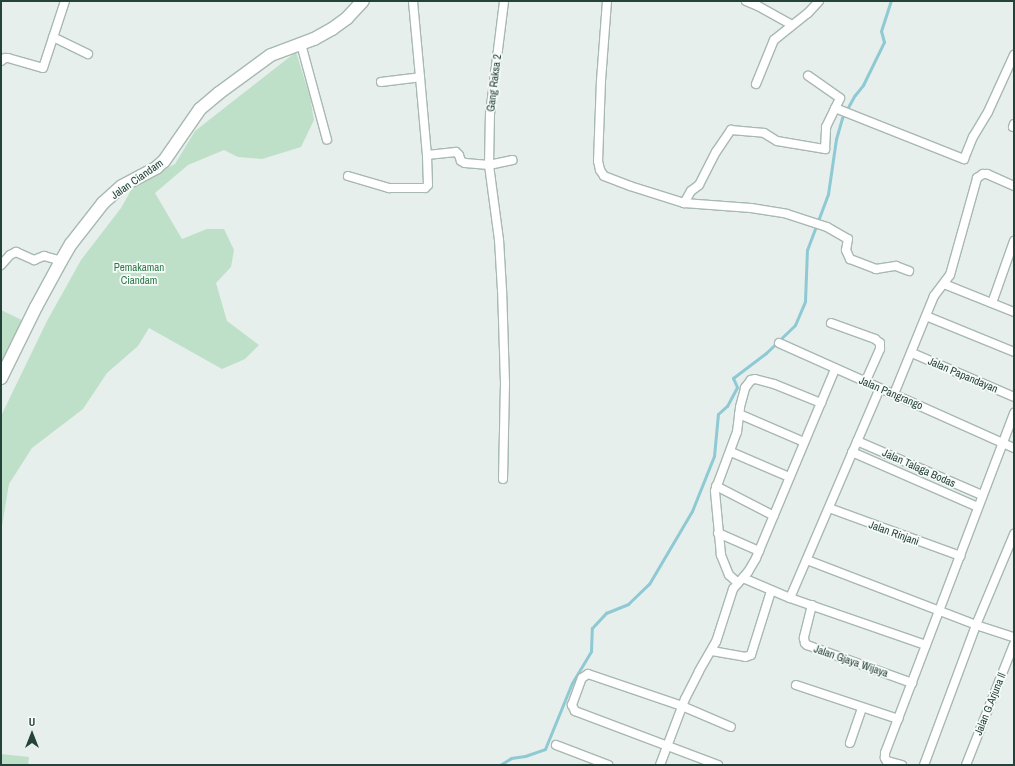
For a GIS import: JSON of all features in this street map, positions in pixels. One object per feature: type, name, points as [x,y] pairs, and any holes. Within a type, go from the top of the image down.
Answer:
[{"type":"street","points":[[1,62],[5,58],[8,58],[43,68],[65,1]]},
{"type":"street","name":"Jalan Ciandam","points":[[1,378],[36,307],[61,261],[71,244],[103,202],[122,186],[157,167],[164,160],[200,109],[207,102],[263,59],[301,44],[332,29],[346,18],[363,1]]},
{"type":"street","points":[[348,176],[389,188],[425,188],[428,185],[427,155],[413,1]]},
{"type":"street","name":"Gang Raksa 2","points":[[503,479],[505,383],[502,290],[499,240],[489,165],[490,114],[504,1]]},
{"type":"street","points":[[606,1],[598,161],[600,170],[609,179],[684,202],[751,208],[786,214],[827,227],[848,239],[846,250],[850,259],[876,269],[896,266],[909,271]]},
{"type":"street","points":[[746,1],[792,25]]},
{"type":"street","points":[[756,84],[774,40],[808,13],[819,1]]},
{"type":"street","points":[[54,37],[88,54]]},
{"type":"street","points":[[301,44],[327,140]]},
{"type":"street","points":[[835,108],[964,159],[973,137],[988,112],[1014,55]]},
{"type":"street","points":[[684,202],[691,191],[699,185],[727,133],[731,130],[764,133],[777,141],[824,149],[826,147],[826,127],[839,97],[808,76]]},
{"type":"street","points":[[381,82],[420,77]]},
{"type":"street","points":[[427,155],[456,152],[463,163],[489,165],[512,160]]},
{"type":"street","points":[[894,394],[936,292],[944,284],[951,271],[977,178],[983,174],[987,174],[1014,186]]},
{"type":"street","points":[[992,303],[1012,254],[1014,241]]},
{"type":"street","points":[[1,265],[10,255],[16,252],[34,260],[44,256],[61,261]]},
{"type":"street","points":[[944,284],[1014,312]]},
{"type":"street","points":[[926,316],[1014,352]]},
{"type":"street","points":[[831,323],[875,339],[880,343],[880,349],[865,382]]},
{"type":"street","name":"Jalan Pangrango","points":[[779,343],[1014,448]]},
{"type":"street","name":"Jalan Papandayan","points":[[912,353],[1014,397]]},
{"type":"street","points":[[660,765],[682,706],[699,671],[712,651],[730,596],[751,568],[759,551],[835,369]]},
{"type":"street","points":[[821,403],[774,384],[755,379],[751,380],[745,388],[739,414],[737,432],[731,452],[716,486],[718,533],[724,562],[729,575],[740,581],[926,644]]},
{"type":"street","points":[[790,598],[808,560],[880,388]]},
{"type":"street","points":[[902,765],[887,761],[885,758],[938,610],[1014,413]]},
{"type":"street","points":[[739,414],[804,442]]},
{"type":"street","name":"Jalan Talaga Bodas","points":[[857,440],[982,495]]},
{"type":"street","points":[[731,452],[789,477]]},
{"type":"street","points":[[852,452],[978,507]]},
{"type":"street","points":[[911,477],[915,466]]},
{"type":"street","points":[[716,486],[774,516]]},
{"type":"street","name":"Jalan Rinjani","points":[[829,508],[960,556]]},
{"type":"street","points":[[718,533],[759,551]]},
{"type":"street","points":[[924,765],[976,625],[1014,534]]},
{"type":"street","points":[[808,560],[976,625],[1014,637]]},
{"type":"street","points":[[712,651],[745,657],[752,655],[772,591]]},
{"type":"street","name":"Jalan Gjaya Wijaya","points":[[812,606],[804,638],[807,646],[912,683]]},
{"type":"street","name":"Jalan G.Arjuna ll","points":[[966,765],[1012,656],[1014,644]]},
{"type":"street","points":[[718,765],[575,711],[572,705],[582,678],[588,674],[682,706],[730,727]]},
{"type":"street","points":[[796,684],[862,708],[898,719]]},
{"type":"street","points":[[850,743],[862,708]]},
{"type":"street","points":[[556,745],[608,765]]},
{"type":"green space","name":"Pemakaman Ciandam","points":[[296,52],[310,97],[314,120],[301,147],[262,159],[238,157],[224,150],[188,165],[155,193],[182,239],[207,229],[224,229],[234,250],[231,267],[216,283],[227,321],[259,345],[245,359],[222,369],[149,328],[138,346],[107,373],[83,409],[32,448],[9,484],[1,532],[1,416],[47,321],[81,260],[121,208],[134,185],[175,164],[195,131]]},
{"type":"green space","points":[[1,310],[24,321],[1,367]]},
{"type":"green space","points":[[1,754],[29,757],[28,765],[1,765]]},
{"type":"waterway","points":[[500,765],[511,758],[525,756],[545,749],[572,683],[591,651],[592,628],[606,613],[628,604],[649,584],[692,511],[714,456],[718,414],[727,406],[737,387],[733,378],[766,353],[795,325],[805,301],[807,250],[828,194],[836,139],[842,118],[855,95],[863,85],[884,42],[881,31],[891,1]]}]
